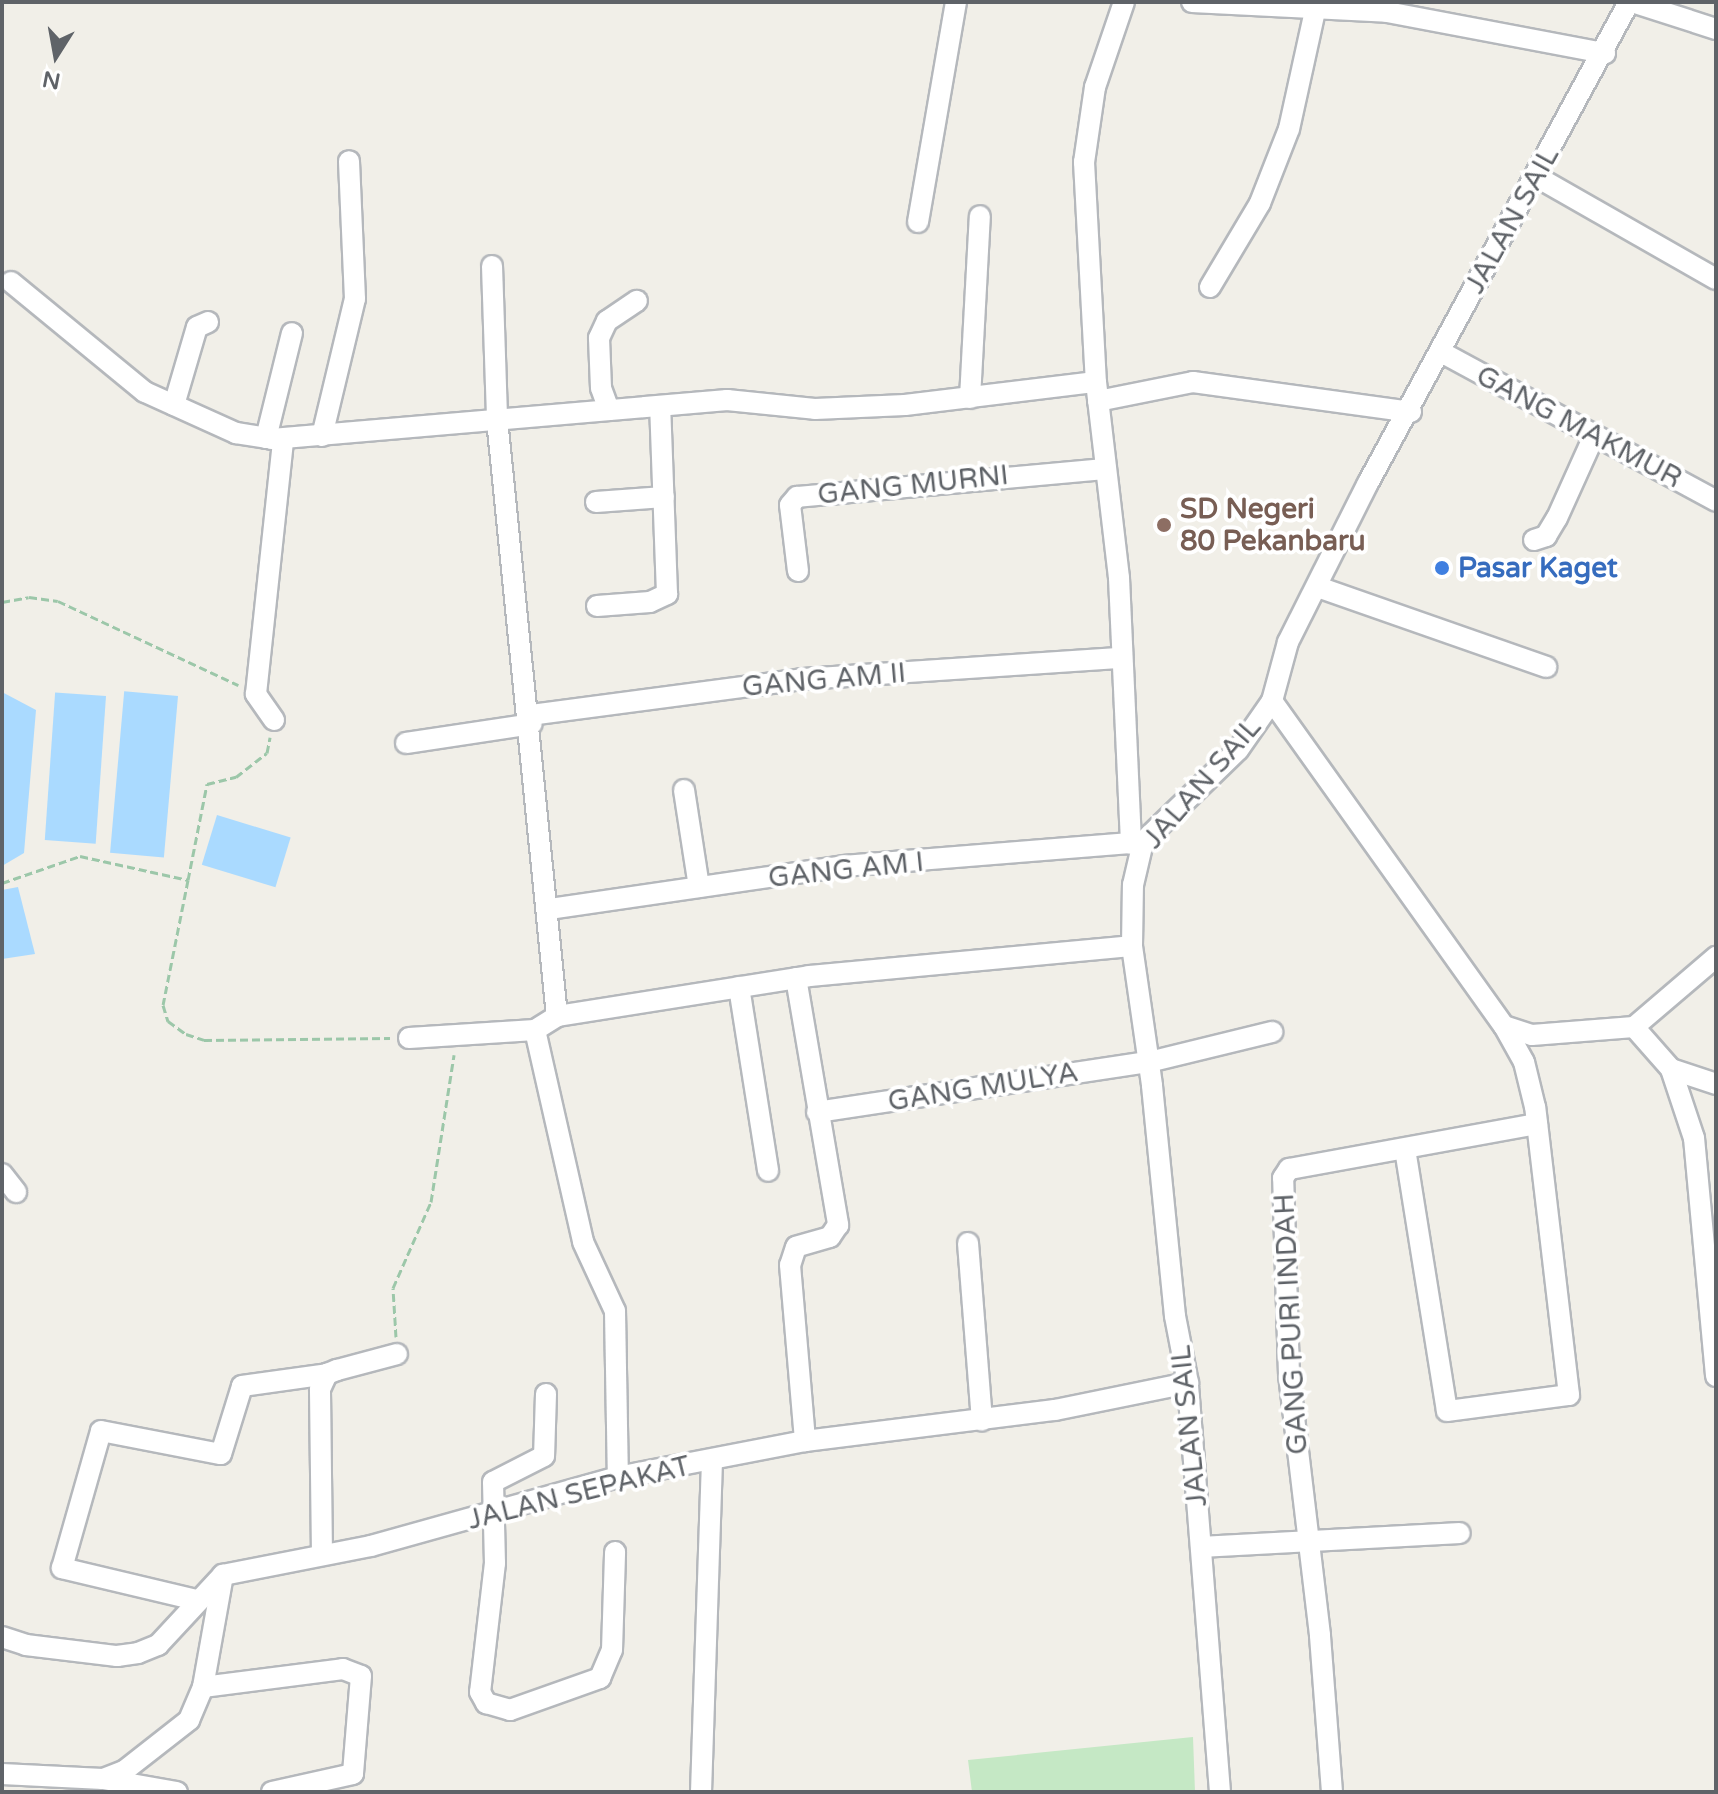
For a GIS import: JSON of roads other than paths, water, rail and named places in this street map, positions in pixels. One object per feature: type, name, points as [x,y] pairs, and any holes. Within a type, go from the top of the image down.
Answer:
[{"type":"street","points":[[918,222],[956,2]]},
{"type":"street","points":[[1124,2],[1095,87],[1084,162],[1097,392],[1119,578],[1119,658],[1137,843]]},
{"type":"street","points":[[1192,2],[1315,11],[1387,12],[1605,53]]},
{"type":"street","points":[[1630,2],[1716,29]]},
{"type":"street","name":"JALAN SAIL","points":[[1220,1792],[1188,1383],[1175,1316],[1149,1062],[1132,946],[1137,843],[1238,750],[1272,701],[1288,642],[1368,483],[1411,412],[1630,2]]},
{"type":"street","points":[[1210,287],[1260,203],[1289,129],[1315,11]]},
{"type":"street","points":[[322,436],[355,299],[349,161]]},
{"type":"street","points":[[1537,177],[1716,279]]},
{"type":"street","points":[[970,398],[980,216]]},
{"type":"street","points":[[492,266],[497,419],[516,628],[531,719],[557,1016]]},
{"type":"street","points":[[11,282],[145,392],[236,433],[274,439],[727,400],[815,409],[1097,392],[1193,382],[1271,389],[1411,412]]},
{"type":"street","points":[[609,410],[598,366],[599,338],[607,321],[637,301]]},
{"type":"street","points":[[174,405],[197,327],[208,322]]},
{"type":"street","points":[[274,720],[256,694],[274,439],[292,333]]},
{"type":"street","name":"GANG MAKMUR","points":[[1441,352],[1716,501]]},
{"type":"street","points":[[597,606],[650,602],[667,594],[660,406]]},
{"type":"street","points":[[1534,540],[1546,536],[1552,527],[1594,436]]},
{"type":"street","name":"GANG MURNI","points":[[798,571],[790,505],[797,497],[1106,469]]},
{"type":"street","points":[[596,502],[664,497]]},
{"type":"street","points":[[1318,587],[1546,667]]},
{"type":"street","name":"GANG AM II","points":[[406,743],[531,719],[802,679],[1119,658]]},
{"type":"street","points":[[1272,701],[1504,1026],[1524,1062],[1537,1124],[1569,1395],[1447,1411],[1405,1149]]},
{"type":"street","points":[[684,790],[699,887]]},
{"type":"street","name":"GANG AM I","points":[[550,909],[844,866],[1137,843]]},
{"type":"street","points":[[409,1038],[535,1030],[557,1016],[796,978],[1132,946]]},
{"type":"street","points":[[1504,1026],[1532,1035],[1634,1027],[1716,957]]},
{"type":"street","points":[[796,978],[838,1225],[830,1237],[796,1247],[790,1265],[805,1441]]},
{"type":"street","points":[[739,987],[768,1171]]},
{"type":"street","points":[[1634,1027],[1671,1069],[1694,1138],[1716,1376]]},
{"type":"street","points":[[535,1030],[583,1242],[615,1311],[618,1477]]},
{"type":"street","name":"GANG MULYA","points":[[817,1112],[1149,1062],[1272,1032]]},
{"type":"street","points":[[1671,1069],[1716,1084]]},
{"type":"street","name":"GANG PURI INDAH","points":[[1332,1792],[1320,1635],[1306,1541],[1289,1375],[1283,1178],[1289,1169],[1537,1124]]},
{"type":"street","points":[[2,1174],[16,1192]]},
{"type":"street","points":[[968,1243],[982,1420]]},
{"type":"street","points":[[196,1600],[62,1568],[101,1431],[221,1454],[242,1386],[327,1374],[397,1354]]},
{"type":"street","points":[[322,1555],[320,1389],[327,1374]]},
{"type":"street","name":"JALAN SEPAKAT","points":[[223,1575],[322,1555],[618,1477],[805,1441],[982,1420],[1188,1383]]},
{"type":"street","points":[[546,1394],[544,1456],[494,1478],[497,1511],[492,1601],[480,1692],[496,1708],[526,1706],[600,1678],[612,1650],[615,1552]]},
{"type":"street","points":[[701,1792],[712,1461]]},
{"type":"street","points":[[1201,1547],[1460,1533]]},
{"type":"street","points":[[2,1637],[87,1653],[138,1653],[158,1645],[196,1600],[223,1575]]},
{"type":"street","points":[[103,1779],[124,1771],[189,1720],[203,1687],[223,1575]]},
{"type":"street","points":[[203,1687],[343,1669],[361,1676],[353,1774],[272,1792]]},
{"type":"street","points":[[2,1774],[103,1779],[177,1792]]},
{"type":"water","points":[[124,691],[178,696],[164,857],[110,853]]},
{"type":"water","points":[[2,692],[36,710],[24,853],[2,866]]},
{"type":"water","points":[[55,692],[106,696],[96,844],[45,840]]},
{"type":"water","points":[[217,815],[291,838],[275,887],[202,865]]},
{"type":"water","points":[[18,887],[35,954],[2,959],[2,890]]},
{"type":"place","name":"SD Negeri 80 Pekanbaru","points":[[1164,525]]},
{"type":"place","name":"Pasar Kaget","points":[[1442,568]]}]
